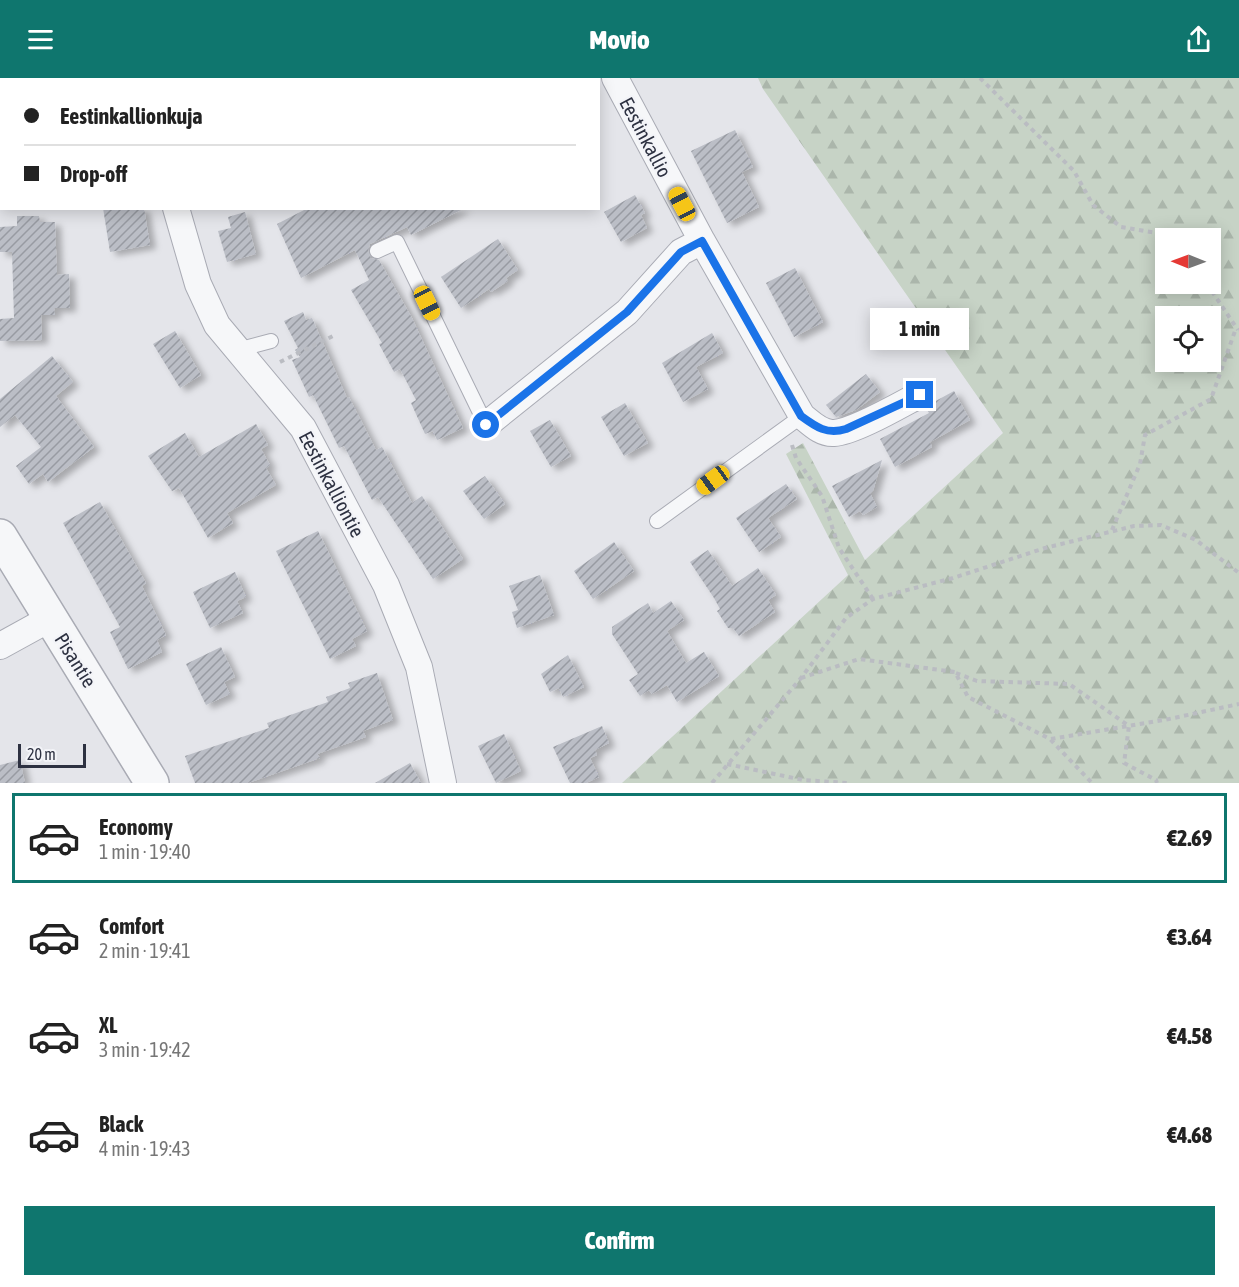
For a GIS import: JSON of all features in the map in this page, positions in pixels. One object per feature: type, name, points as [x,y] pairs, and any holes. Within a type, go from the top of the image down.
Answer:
[{"type":"street","name":"Eestinkallio","points":[[615,78],[794,421]]},
{"type":"street","name":"Eestinkalliontie","points":[[177,210],[198,284],[218,325],[303,428],[386,585],[419,667],[443,783]]},
{"type":"street","points":[[486,425],[627,312],[681,252],[702,241]]},
{"type":"street","points":[[794,421],[834,433],[858,425],[920,395]]},
{"type":"street","name":"Pisantie","points":[[0,536],[152,783]]},
{"type":"street","points":[[0,646],[51,618]]},
{"type":"lane","points":[[377,251],[397,242],[486,425]]},
{"type":"lane","points":[[237,350],[271,340]]},
{"type":"lane","points":[[657,521],[794,421]]},
{"type":"path","points":[[980,78],[1074,171],[1093,205],[1121,227],[1155,233]]},
{"type":"path","points":[[1112,531],[1140,464],[1145,435],[1211,399],[1235,331],[1239,331],[1214,294]]},
{"type":"path","points":[[280,362],[333,336]]},
{"type":"path","points":[[794,421],[796,458],[822,496],[839,548],[873,599]]},
{"type":"path","points":[[712,783],[801,678],[846,618],[873,599],[953,578],[1045,548],[1112,531],[1161,525],[1196,540],[1239,573]]},
{"type":"path","points":[[801,678],[859,659],[955,672],[977,681],[1069,684],[1129,726]]},
{"type":"path","points":[[955,672],[968,697],[1050,739],[1092,783]]},
{"type":"path","points":[[1050,739],[1239,704]]},
{"type":"path","points":[[1129,726],[1124,763],[1156,780],[1157,783]]},
{"type":"path","points":[[727,764],[803,780],[847,783]]},
{"type":"green space","points":[[758,78],[1239,78],[1239,783],[622,783],[848,575],[786,454],[803,443],[865,560],[1003,433],[763,89]]},
{"type":"building","points":[[735,130],[753,167],[742,172],[759,207],[727,223],[691,151]]},
{"type":"building","points":[[635,195],[645,213],[641,215],[647,228],[621,242],[604,212]]},
{"type":"building","points":[[103,210],[144,210],[150,245],[110,252]]},
{"type":"building","points":[[304,210],[461,210],[411,235],[407,227],[370,244],[368,251],[371,258],[379,260],[412,318],[463,428],[437,440],[433,431],[425,434],[411,403],[416,400],[400,369],[394,372],[379,344],[382,343],[351,290],[369,280],[355,250],[301,278],[277,224]]},
{"type":"building","points":[[245,212],[256,254],[227,262],[218,231],[231,228],[228,217]]},
{"type":"building","points":[[17,216],[39,216],[40,222],[55,222],[57,275],[69,274],[70,308],[54,308],[55,315],[41,315],[42,340],[0,341],[0,319],[14,318],[12,252],[0,252],[0,227],[17,226]]},
{"type":"building","points":[[498,239],[518,270],[506,278],[508,281],[491,292],[489,289],[461,308],[441,277]]},
{"type":"building","points":[[795,268],[823,322],[794,337],[766,283]]},
{"type":"building","points":[[303,312],[306,320],[312,318],[347,398],[349,397],[376,450],[382,447],[412,503],[422,496],[463,559],[433,579],[378,497],[372,500],[344,446],[339,448],[313,395],[309,397],[292,360],[300,357],[295,350],[298,348],[284,321]]},
{"type":"building","points":[[175,331],[201,375],[180,388],[153,344]]},
{"type":"building","points":[[712,333],[723,353],[696,367],[708,389],[683,402],[662,363]]},
{"type":"building","points":[[52,356],[73,382],[56,396],[94,447],[48,482],[43,474],[29,484],[16,466],[41,447],[15,415],[0,427],[0,399]]},
{"type":"building","points":[[866,374],[880,392],[856,410],[836,417],[826,405]]},
{"type":"building","points":[[954,391],[970,420],[930,442],[932,447],[895,467],[880,439],[929,413],[926,408]]},
{"type":"building","points":[[625,403],[648,443],[624,456],[601,417]]},
{"type":"building","points":[[550,420],[571,456],[551,467],[530,431]]},
{"type":"building","points":[[256,424],[268,445],[261,449],[270,465],[266,468],[276,485],[227,513],[233,523],[208,538],[179,488],[172,491],[148,456],[185,433],[199,457]]},
{"type":"building","points":[[882,460],[873,491],[870,493],[877,507],[863,515],[860,511],[849,517],[832,486]]},
{"type":"building","points":[[485,476],[505,504],[484,519],[463,491]]},
{"type":"building","points":[[786,484],[797,499],[768,518],[781,537],[759,552],[736,518]]},
{"type":"building","points":[[100,502],[146,583],[142,586],[166,635],[157,640],[162,652],[128,669],[110,632],[120,627],[63,523]]},
{"type":"building","points":[[318,531],[367,631],[352,639],[356,646],[330,659],[276,551]]},
{"type":"building","points":[[614,542],[634,571],[593,599],[574,571]]},
{"type":"building","points":[[708,550],[732,586],[758,568],[776,595],[768,600],[775,612],[739,636],[733,628],[728,628],[717,611],[720,609],[714,598],[690,562]]},
{"type":"building","points":[[235,572],[246,597],[237,601],[243,613],[210,628],[193,592]]},
{"type":"building","points":[[540,575],[554,615],[517,628],[512,612],[518,610],[509,586]]},
{"type":"building","points":[[671,601],[684,620],[667,631],[686,663],[704,652],[719,676],[677,702],[667,685],[652,694],[649,690],[640,696],[629,680],[638,674],[612,634],[612,627],[648,603],[653,613]]},
{"type":"building","points":[[221,647],[235,677],[224,682],[230,694],[206,705],[186,664]]},
{"type":"building","points":[[568,655],[584,687],[563,697],[559,688],[550,692],[541,674]]},
{"type":"building","points":[[377,673],[393,720],[363,731],[366,737],[317,754],[320,758],[248,783],[195,783],[185,756],[269,728],[267,723],[328,702],[326,697],[350,688],[348,683]]},
{"type":"building","points":[[602,726],[609,743],[595,750],[597,755],[590,758],[599,777],[586,783],[570,783],[553,747]]},
{"type":"building","points":[[504,734],[521,771],[496,783],[478,746]]},
{"type":"building","points":[[20,760],[25,783],[0,783],[0,765]]},
{"type":"building","points":[[410,763],[421,783],[375,783]]},
{"type":"route","points":[[486,425],[578,355],[627,312],[681,252],[702,241],[801,416],[818,429],[834,433],[858,425],[920,395]]}]
